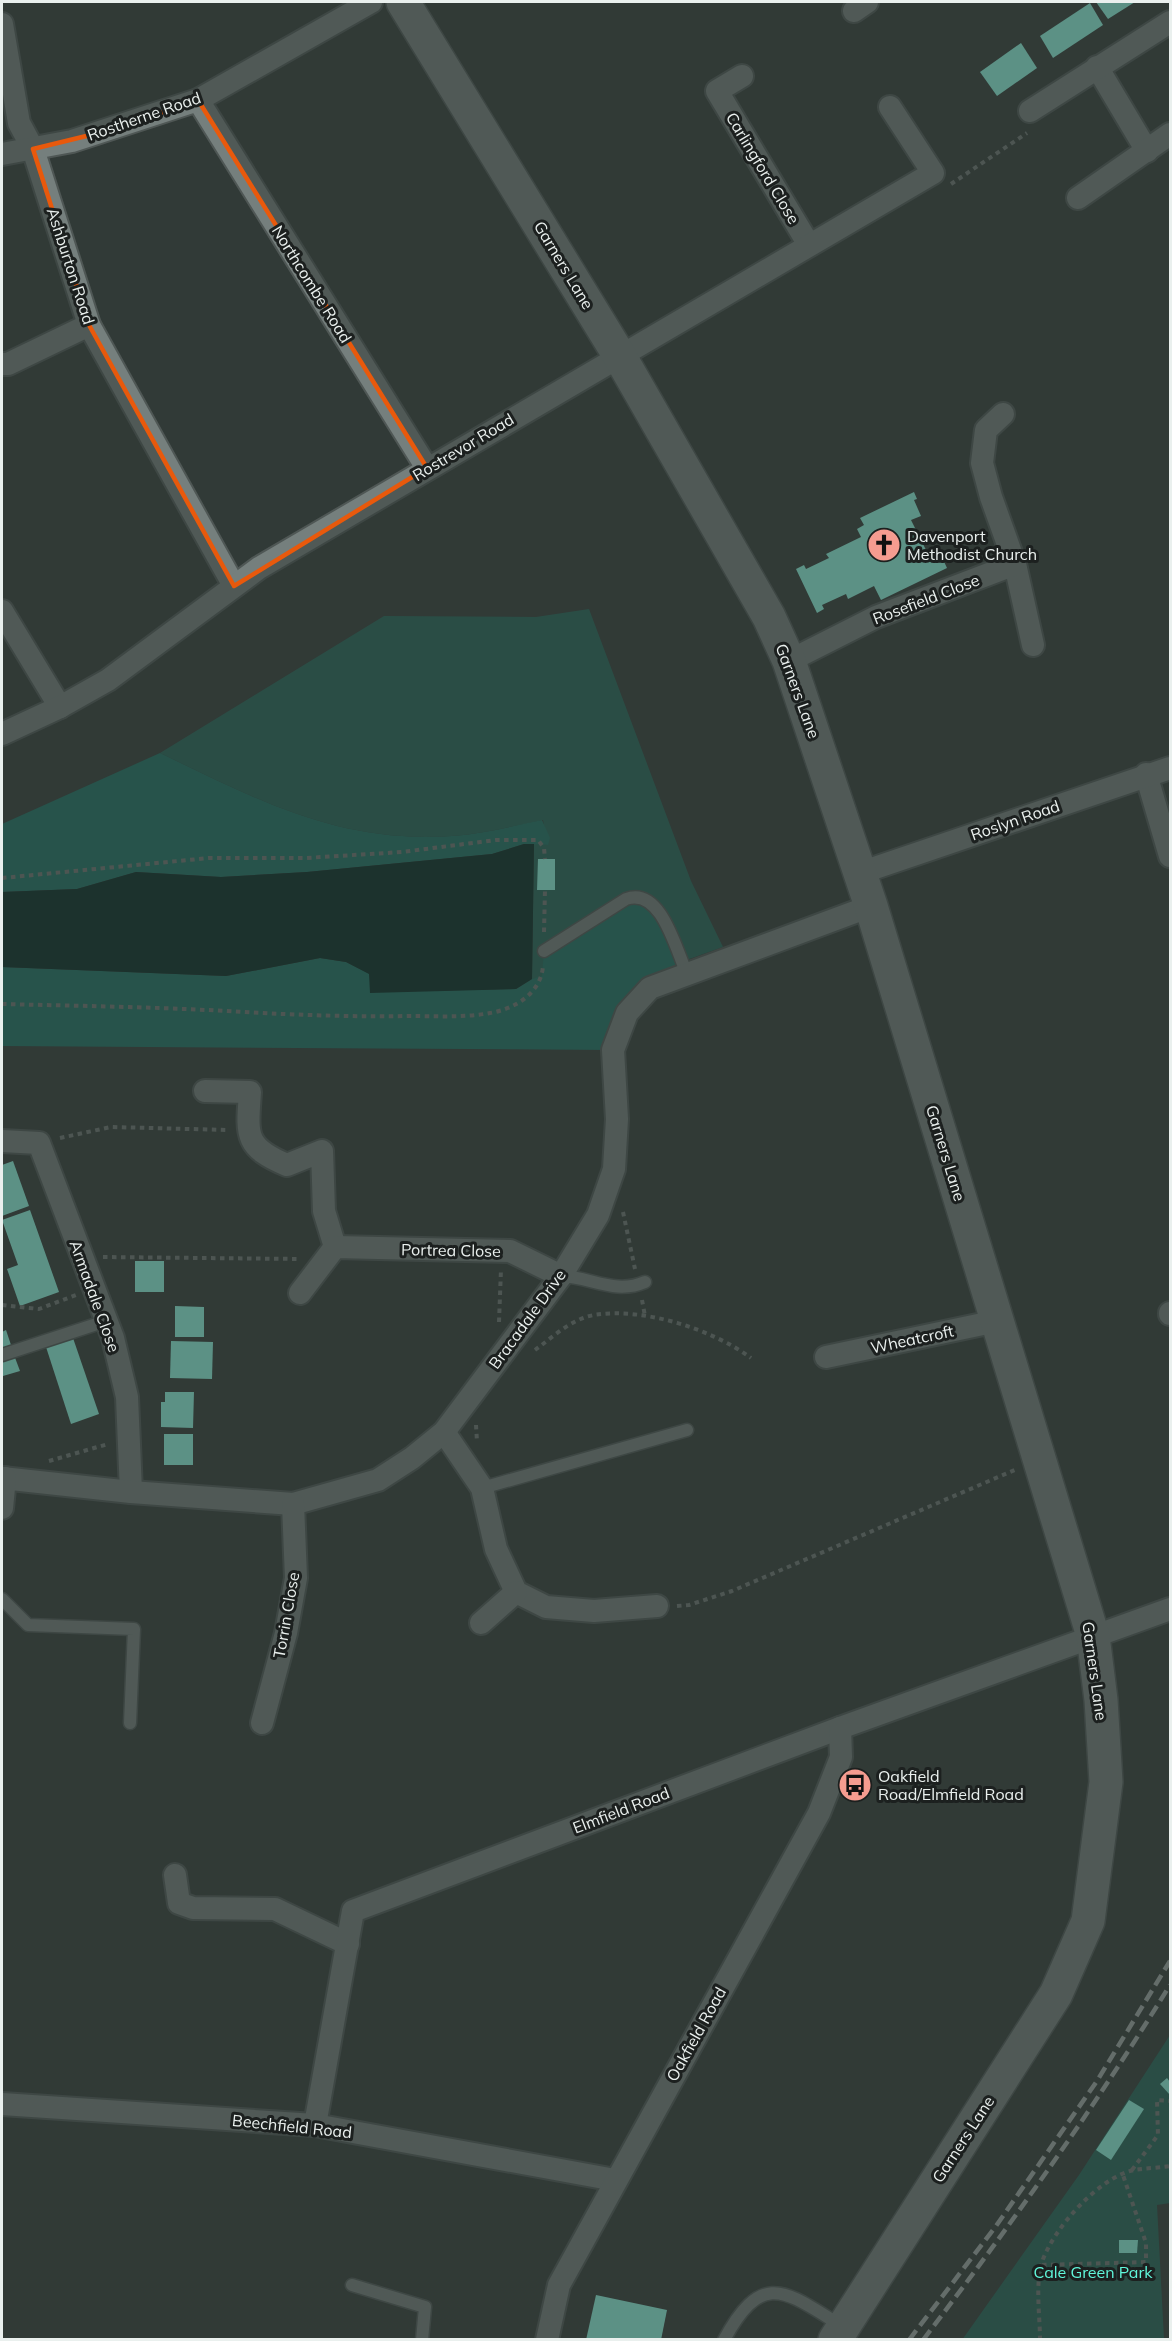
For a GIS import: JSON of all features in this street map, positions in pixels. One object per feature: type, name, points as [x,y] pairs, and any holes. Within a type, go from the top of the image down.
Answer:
[{"type":"street","name":"Rostherne Road","points":[[2,154],[33,149],[115,129],[198,100],[371,2]]},
{"type":"street","name":"Garners Lane","points":[[403,2],[619,355],[769,617],[789,661],[871,906],[1093,1636],[1101,1700],[1106,1782],[1088,1921],[1056,1994],[839,2333]]},
{"type":"street","points":[[1030,111],[1170,22]]},
{"type":"street","name":"Ashburton Road","points":[[2,24],[19,123],[33,149],[89,325],[234,586]]},
{"type":"street","points":[[1097,68],[1147,151]]},
{"type":"street","name":"Carlingford Close","points":[[742,76],[708,96],[809,245]]},
{"type":"street","name":"Northcombe Road","points":[[198,100],[427,468]]},
{"type":"street","points":[[890,107],[933,173]]},
{"type":"street","points":[[1078,198],[1170,134]]},
{"type":"street","name":"Rostrevor Road","points":[[2,734],[60,707],[108,680],[259,568],[933,173]]},
{"type":"street","points":[[2,364],[9,364],[89,325]]},
{"type":"street","points":[[1003,414],[986,430],[982,463],[991,497],[1015,564],[1033,645]]},
{"type":"street","name":"Rosefield Close","points":[[789,661],[876,617],[1015,564]]},
{"type":"street","points":[[2,610],[60,707]]},
{"type":"street","name":"Roslyn Road","points":[[860,873],[1146,774],[1170,768]]},
{"type":"street","points":[[1146,774],[1170,856]]},
{"type":"street","name":"Bracadale Drive","points":[[3,1478],[131,1492],[293,1504],[378,1480],[444,1432],[561,1276],[598,1215],[614,1169],[617,1119],[614,1050],[627,1013],[650,988],[871,906]]},
{"type":"street","points":[[205,1091],[250,1092],[248,1131],[261,1155],[287,1166],[322,1151],[324,1211],[331,1253],[300,1293]]},
{"type":"street","points":[[2,1141],[39,1143]]},
{"type":"street","name":"Armadale Close","points":[[39,1143],[106,1321],[127,1397],[131,1492]]},
{"type":"street","name":"Portrea Close","points":[[331,1253],[510,1251],[561,1276]]},
{"type":"street","name":"Wheatcroft","points":[[826,1357],[997,1320]]},
{"type":"street","points":[[444,1432],[480,1485],[496,1549],[516,1592],[546,1606],[594,1611],[657,1606]]},
{"type":"street","points":[[2,1508],[3,1478]]},
{"type":"street","name":"Torrin Close","points":[[262,1723],[286,1633],[296,1578],[293,1504]]},
{"type":"street","points":[[481,1623],[516,1592]]},
{"type":"street","name":"Elmfield Road","points":[[315,2125],[353,1911],[840,1728],[1170,1610]]},
{"type":"street","name":"Oakfield Road","points":[[548,2333],[559,2285],[819,1813],[841,1756],[840,1728]]},
{"type":"street","points":[[175,1875],[179,1903],[194,1908],[275,1909],[348,1944]]},
{"type":"street","name":"Beechfield Road","points":[[2,2104],[315,2125],[615,2180]]},
{"type":"lane","points":[[544,951],[626,899],[645,898],[659,911],[687,974]]},
{"type":"lane","points":[[561,1276],[576,1276],[603,1286],[630,1288],[641,1284]]},
{"type":"lane","points":[[2,1355],[106,1321]]},
{"type":"lane","points":[[480,1485],[687,1430]]},
{"type":"lane","points":[[2,1599],[28,1625],[134,1629],[130,1723]]},
{"type":"lane","points":[[352,2285],[425,2307],[422,2340]]},
{"type":"lane","points":[[724,2340],[739,2312],[756,2297],[776,2292],[795,2298],[839,2333]]},
{"type":"path","points":[[933,173],[944,189],[1039,125],[1030,111]]},
{"type":"path","points":[[2,878],[209,858],[306,858],[402,852],[496,840],[538,840],[544,848],[545,859]]},
{"type":"path","points":[[2,1004],[183,1008],[325,1017],[448,1016],[490,1013],[513,1006],[535,991],[542,976],[544,890]]},
{"type":"path","points":[[39,1143],[111,1127],[248,1131]]},
{"type":"path","points":[[614,1169],[641,1284]]},
{"type":"path","points":[[497,1362],[502,1251]]},
{"type":"path","points":[[82,1257],[331,1253]]},
{"type":"path","points":[[2,1305],[39,1309],[94,1289]]},
{"type":"path","points":[[531,1352],[570,1324],[593,1315],[622,1315],[645,1316],[698,1330],[731,1343],[751,1358]]},
{"type":"path","points":[[476,1422],[480,1485]]},
{"type":"path","points":[[44,1462],[129,1438]]},
{"type":"path","points":[[657,1606],[688,1605],[732,1592],[1039,1459]]},
{"type":"path","points":[[1132,2170],[1158,2134],[1158,2100],[1170,2101]]},
{"type":"path","points":[[1040,2340],[1042,2265],[1058,2232],[1074,2212],[1100,2188],[1132,2170],[1170,2166]]},
{"type":"path","points":[[1042,2265],[1146,2262],[1146,2243],[1123,2175]]},
{"type":"highlighted area","points":[[198,100],[427,468],[234,586],[89,325],[33,149],[115,129]]},
{"type":"green space","points":[[589,609],[691,881],[723,947],[681,962],[532,979],[534,844],[548,845],[543,820],[486,832],[452,836],[411,837],[372,833],[336,826],[300,815],[231,787],[160,753],[384,616],[536,617]]},
{"type":"green space","points":[[160,753],[266,802],[336,826],[411,837],[452,836],[486,832],[542,820],[550,838],[548,845],[524,844],[492,854],[307,872],[221,877],[136,872],[77,889],[2,892],[2,824]]},
{"type":"green space","points":[[634,897],[651,901],[687,974],[650,988],[613,1050],[2,1046],[2,967],[226,976],[320,958],[346,962],[370,974],[370,992],[516,989],[542,976],[544,951]]},
{"type":"green space","name":"Cale Green Park","points":[[1170,2035],[1170,2203],[1157,2205],[1164,2339],[962,2340],[1079,2175]]},
{"type":"shaded area","points":[[524,844],[534,844],[532,979],[516,989],[370,993],[369,974],[346,962],[320,958],[226,976],[2,967],[2,892],[77,889],[136,872],[221,877],[307,872],[492,854]]},
{"type":"building","points":[[1096,2],[1135,2],[1108,19]]},
{"type":"building","points":[[1090,3],[1103,25],[1053,58],[1040,36]]},
{"type":"building","points":[[1021,43],[1037,68],[997,96],[980,72]]},
{"type":"building","name":"Davenport Methodist Church","points":[[914,492],[917,499],[914,500],[921,516],[911,520],[930,558],[940,553],[947,568],[881,600],[874,586],[848,599],[846,594],[822,605],[824,609],[817,613],[796,569],[804,565],[806,569],[829,558],[826,554],[861,537],[857,529],[864,525],[860,518]]},
{"type":"building","points":[[538,859],[555,859],[555,890],[537,890]]},
{"type":"building","points":[[13,1161],[29,1206],[2,1216],[2,1165]]},
{"type":"building","points":[[30,1210],[59,1292],[20,1306],[7,1269],[18,1265],[2,1220]]},
{"type":"building","points":[[135,1261],[164,1261],[164,1292],[135,1292]]},
{"type":"building","points":[[175,1306],[204,1307],[204,1337],[175,1337]]},
{"type":"building","points":[[6,1330],[11,1345],[2,1348],[2,1332]]},
{"type":"building","points":[[73,1338],[99,1414],[71,1424],[46,1347]]},
{"type":"building","points":[[171,1341],[213,1342],[212,1379],[170,1378]]},
{"type":"building","points":[[14,1355],[20,1371],[3,1376],[2,1360]]},
{"type":"building","points":[[165,1392],[194,1392],[193,1428],[161,1427],[161,1402],[165,1402]]},
{"type":"building","points":[[164,1434],[193,1434],[193,1465],[164,1465]]},
{"type":"building","points":[[1167,2078],[1170,2082],[1170,2095],[1160,2084]]},
{"type":"building","points":[[1129,2100],[1144,2109],[1111,2160],[1096,2150]]},
{"type":"building","points":[[1119,2240],[1138,2240],[1137,2253],[1119,2253]]},
{"type":"building","points":[[596,2295],[667,2310],[661,2340],[586,2340]]},
{"type":"railway","points":[[909,2340],[996,2226],[1097,2081],[1170,1961]]},
{"type":"railway","points":[[923,2340],[1051,2166],[1170,1985]]},
{"type":"place","name":"Davenport Methodist Church","points":[[884,545]]},
{"type":"place","name":"Oakfield Road/Elmfield Road","points":[[855,1785]]}]
